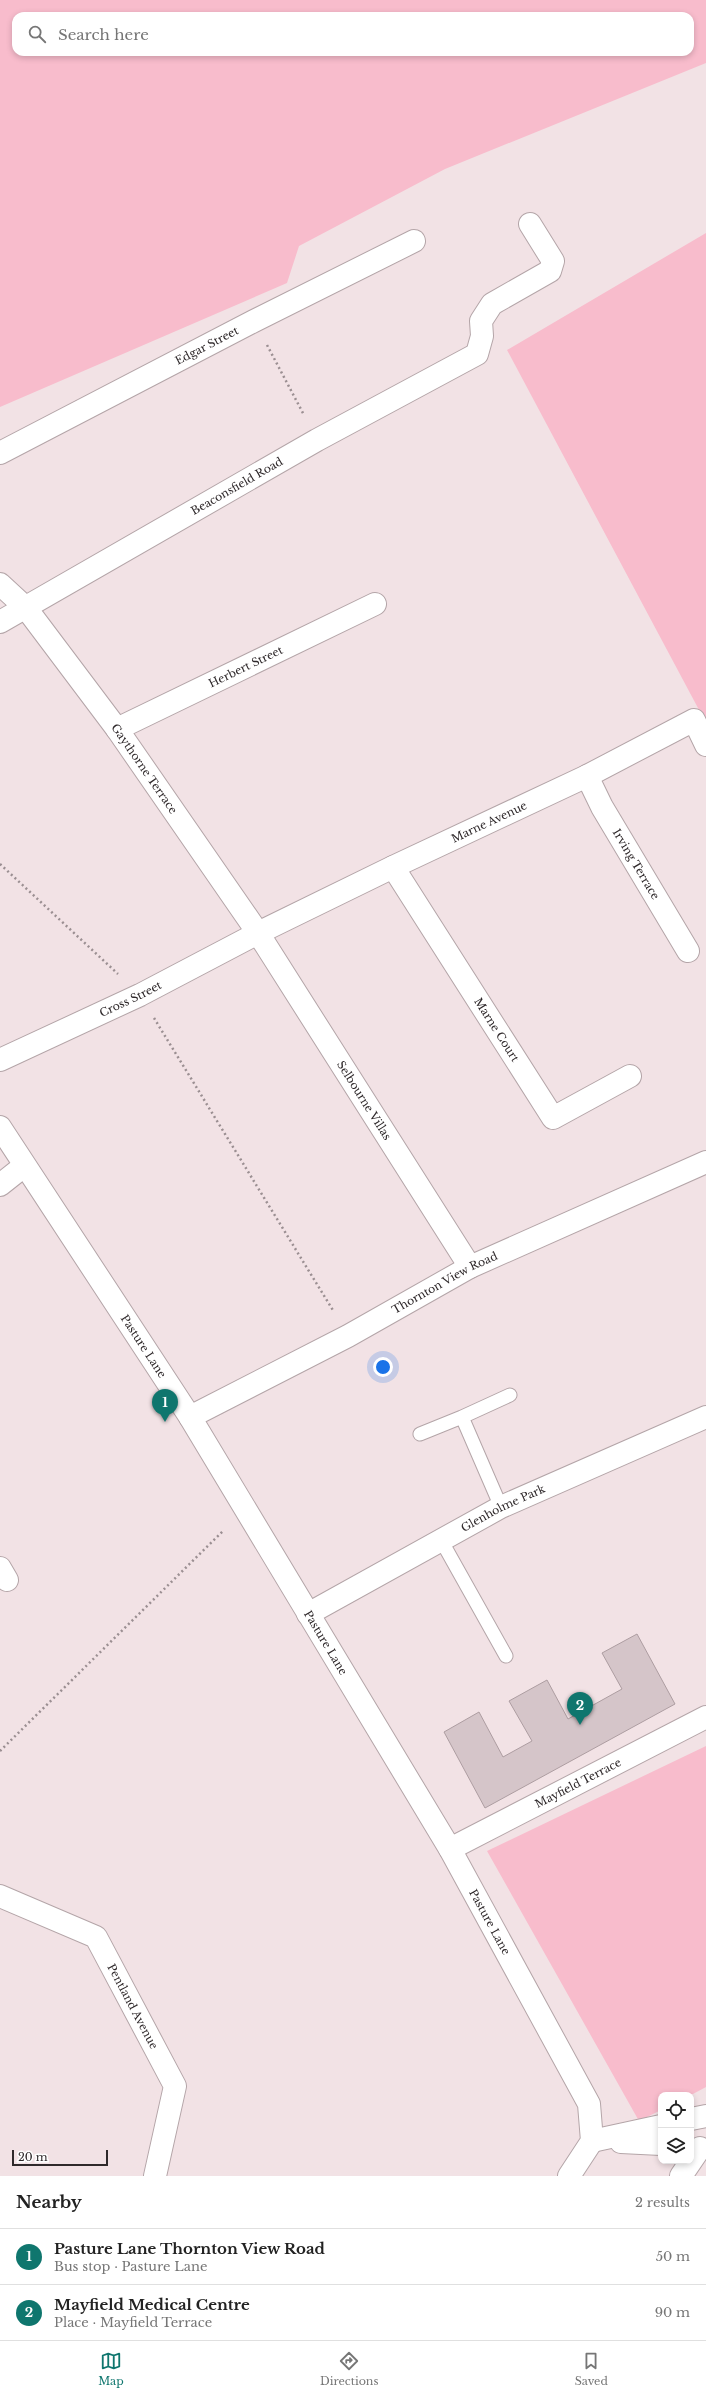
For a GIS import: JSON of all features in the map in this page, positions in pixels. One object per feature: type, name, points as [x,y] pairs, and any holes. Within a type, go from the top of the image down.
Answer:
[{"type":"street","name":"Beaconsfield Road","points":[[0,622],[317,440],[477,354],[482,336],[481,321],[492,304],[550,271],[553,261],[530,224]]},
{"type":"street","name":"Edgar Street","points":[[0,453],[254,321],[414,241]]},
{"type":"street","name":"Gaythorne Terrace","points":[[0,584],[26,608],[117,729],[258,933]]},
{"type":"street","name":"Herbert Street","points":[[117,729],[375,604]]},
{"type":"street","name":"Marne Avenue","points":[[258,933],[393,867],[587,776],[694,720],[706,745]]},
{"type":"street","name":"Irving Terrace","points":[[587,776],[602,807],[688,952]]},
{"type":"street","name":"Marne Court","points":[[393,867],[553,1118],[630,1076]]},
{"type":"street","name":"Cross Street","points":[[0,1060],[140,994],[258,933]]},
{"type":"street","name":"Selbourne Villas","points":[[258,933],[470,1267]]},
{"type":"street","name":"Pasture Lane","points":[[0,1127],[24,1166],[190,1417],[450,1849],[589,2104],[592,2141]]},
{"type":"street","name":"Thornton View Road","points":[[190,1417],[348,1336],[470,1267],[706,1162]]},
{"type":"street","points":[[0,1185],[24,1166]]},
{"type":"street","name":"Glenholme Park","points":[[308,1614],[501,1507],[706,1417]]},
{"type":"street","name":"Mayfield Terrace","points":[[450,1849],[706,1716]]},
{"type":"street","name":"Pentland Avenue","points":[[0,1896],[96,1937],[175,2086],[155,2176]]},
{"type":"street","points":[[694,2118],[706,2116]]},
{"type":"street","points":[[569,2176],[592,2141],[658,2127]]},
{"type":"street","points":[[592,2141],[658,2144]]},
{"type":"street","points":[[681,2176],[699,2148]]},
{"type":"lane","points":[[420,1434],[510,1395]]},
{"type":"lane","points":[[462,1417],[501,1507]]},
{"type":"lane","points":[[441,1540],[506,1656]]},
{"type":"path","points":[[254,321],[317,440]]},
{"type":"path","points":[[0,864],[140,994],[348,1336]]},
{"type":"path","points":[[0,1752],[246,1510]]},
{"type":"shaded area","points":[[0,0],[706,0],[706,63],[445,169],[299,246],[287,283],[0,407]]},
{"type":"shaded area","points":[[706,233],[706,723],[507,350]]},
{"type":"shaded area","points":[[706,1746],[706,2087],[694,2093],[694,2092],[658,2092],[658,2112],[639,2121],[487,1851]]},
{"type":"building","points":[[637,1634],[675,1704],[485,1808],[444,1732],[479,1712],[503,1757],[532,1741],[509,1701],[547,1680],[568,1719],[622,1689],[602,1653]]},
{"type":"place","name":"Pasture Lane Thornton View Road","points":[[165,1422]]},
{"type":"place","name":"Mayfield Medical Centre","points":[[580,1725]]}]
